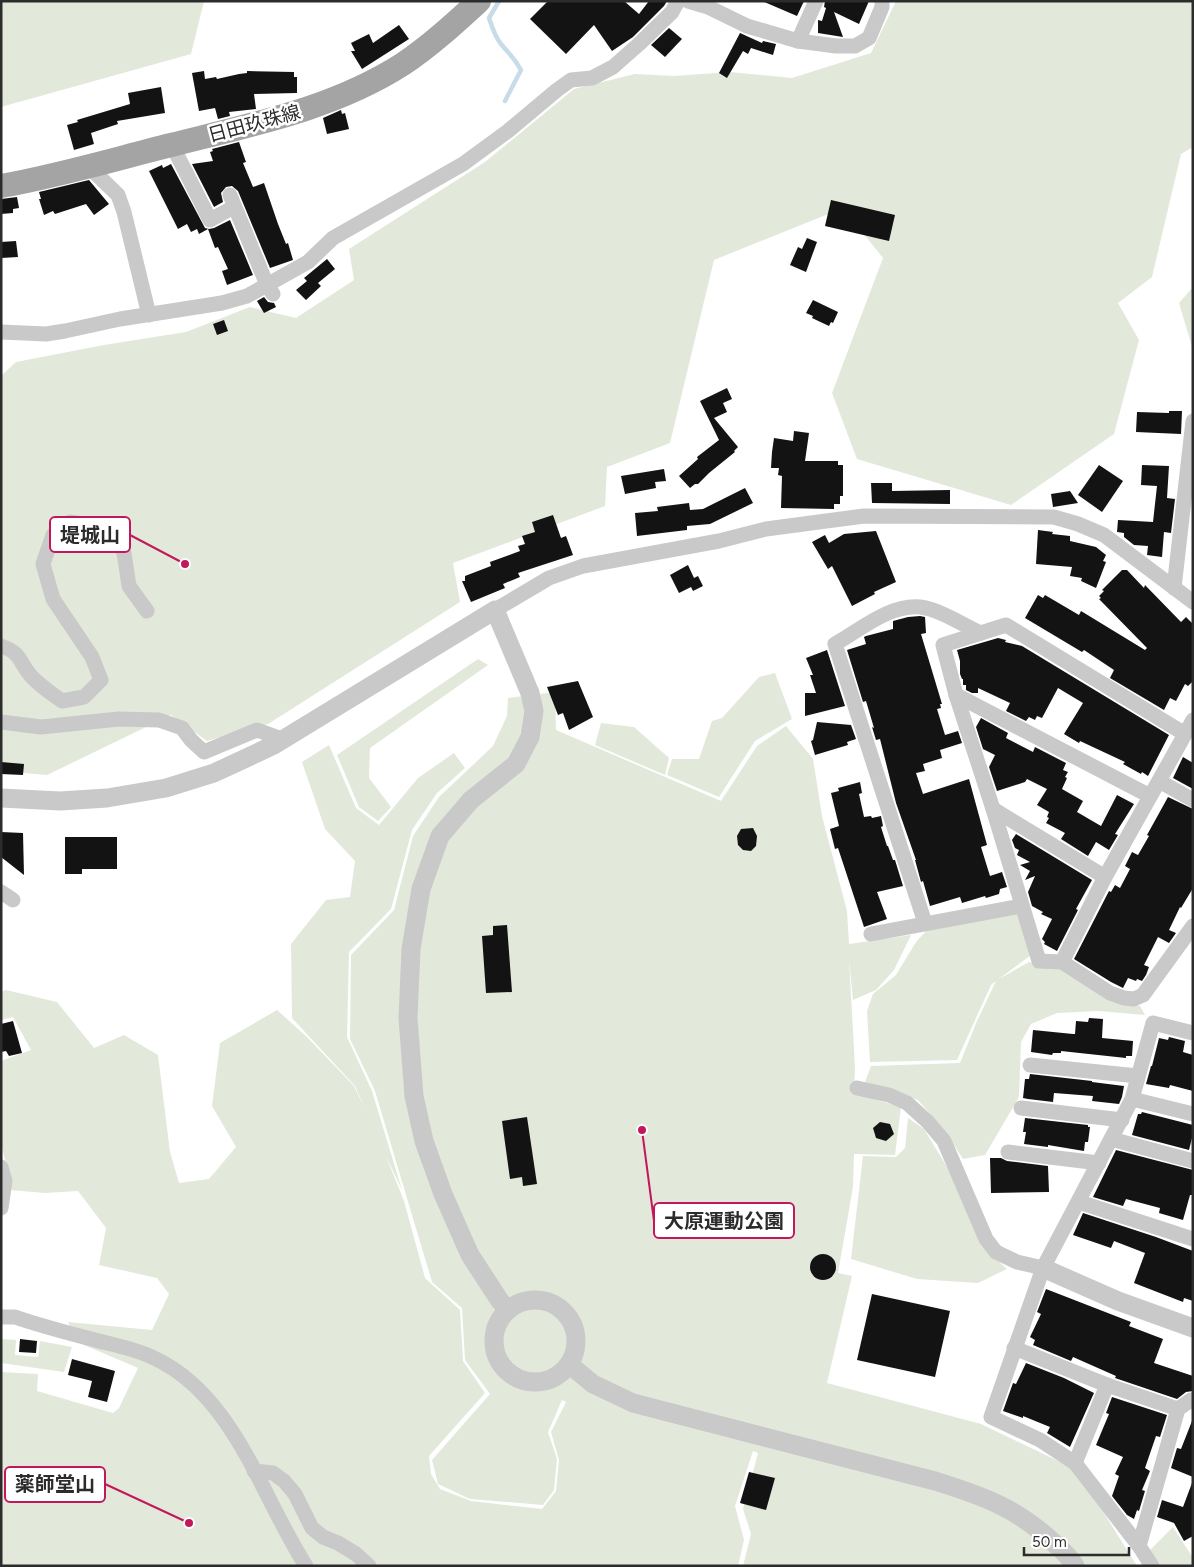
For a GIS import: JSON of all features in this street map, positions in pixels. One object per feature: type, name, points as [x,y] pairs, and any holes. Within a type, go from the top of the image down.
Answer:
[{"type":"main road","name":"日田玖珠線","points":[[1,186],[172,145],[314,107],[359,87],[403,64],[448,29],[479,1]]},
{"type":"street","points":[[1,332],[46,334],[239,298],[270,289],[308,262],[333,238],[463,164],[508,131],[556,90],[572,80],[592,78],[614,67],[672,12],[678,1]]},
{"type":"street","points":[[688,1],[708,7],[747,26],[798,41],[836,46],[855,46],[869,38],[882,7],[882,1]]},
{"type":"street","points":[[798,41],[816,1]]},
{"type":"street","points":[[172,145],[210,220],[232,201],[270,289]]},
{"type":"street","points":[[88,166],[118,195],[124,212],[149,315]]},
{"type":"street","points":[[1174,588],[1193,421]]},
{"type":"street","points":[[1,798],[60,801],[107,798],[166,788],[214,773],[282,739],[548,578],[583,566],[719,541],[766,529],[864,516],[1054,517],[1078,524],[1104,535],[1193,602]]},
{"type":"street","points":[[1,646],[14,650],[31,675],[47,691],[62,701],[84,697],[101,680],[92,657],[53,599],[43,564],[53,536],[70,522],[96,526],[114,534],[124,553],[128,586],[147,611]]},
{"type":"street","points":[[925,923],[836,644],[891,611],[906,607],[922,608],[981,633]]},
{"type":"street","points":[[495,610],[530,693],[534,711],[530,737],[516,764],[471,800],[440,836],[421,889],[411,949],[408,1018],[414,1096],[424,1141],[443,1194],[470,1255],[508,1310]]},
{"type":"street","points":[[1185,734],[1006,625],[943,645],[956,695],[994,809],[1039,961],[1062,962],[1110,993],[1134,999],[1143,995],[1193,926]]},
{"type":"street","points":[[956,695],[1150,796]]},
{"type":"street","points":[[1,722],[41,727],[119,719],[159,720],[182,728],[204,752],[257,730],[282,739]]},
{"type":"street","points":[[1062,962],[1105,877],[1193,720]]},
{"type":"street","points":[[1159,781],[1193,800]]},
{"type":"street","points":[[994,809],[1105,877]]},
{"type":"street","points":[[871,934],[1022,906]]},
{"type":"street","points":[[1152,1566],[1075,1462],[1040,1440],[991,1417],[1043,1268],[1132,1099],[1153,1023],[1193,1033]]},
{"type":"street","points":[[1030,1065],[1138,1076]]},
{"type":"street","points":[[857,1088],[888,1095],[907,1103],[928,1122],[944,1141],[986,1239],[996,1252],[1017,1262],[1043,1268],[1118,1301],[1193,1328]]},
{"type":"street","points":[[1132,1099],[1193,1114]]},
{"type":"street","points":[[1021,1108],[1122,1120]]},
{"type":"street","points":[[1112,1139],[1193,1161]]},
{"type":"street","points":[[1008,1152],[1099,1163]]},
{"type":"street","points":[[1,1167],[5,1181],[1,1208]]},
{"type":"street","points":[[1079,1202],[1193,1240]]},
{"type":"street","points":[[538,1300],[552,1303],[564,1311],[573,1323],[577,1337],[576,1351],[570,1365],[560,1375],[539,1382],[518,1378],[506,1370],[498,1359],[494,1345],[495,1331],[501,1318],[508,1310],[524,1301],[538,1300]]},
{"type":"street","points":[[1,1316],[15,1317],[153,1357],[175,1370],[197,1387],[231,1428],[306,1566]]},
{"type":"street","points":[[1014,1348],[1107,1385],[1178,1409]]},
{"type":"street","points":[[570,1365],[593,1384],[633,1404],[935,1482],[982,1496],[1017,1512],[1071,1558],[1076,1566]]},
{"type":"street","points":[[1075,1462],[1107,1385]]},
{"type":"street","points":[[1139,1546],[1178,1409],[1193,1400]]},
{"type":"street","points":[[254,1471],[273,1473],[284,1481],[295,1494],[312,1528],[323,1537],[338,1543],[356,1554],[369,1566]]},
{"type":"green space","points":[[1,1],[204,1],[191,54],[1,107]]},
{"type":"green space","points":[[896,1],[1193,1],[1193,147],[1181,154],[1152,277],[1118,303],[1139,340],[1114,434],[1011,505],[857,459],[832,393],[883,258],[843,208],[714,260],[670,443],[607,467],[605,506],[453,563],[460,602],[268,724],[207,741],[171,715],[47,775],[1,771],[1,376],[16,362],[186,332],[250,307],[296,318],[354,280],[349,249],[485,162],[574,89],[635,74],[674,76],[730,72],[792,78],[871,53]]},
{"type":"green space","points":[[1193,287],[1193,350],[1179,303]]},
{"type":"green space","points":[[478,659],[488,665],[370,748],[369,778],[391,807],[378,821],[359,807],[337,755]]},
{"type":"green space","points":[[775,673],[792,719],[755,741],[719,797],[667,775],[672,759],[699,759],[712,721],[722,718],[759,677]]},
{"type":"green space","points":[[555,692],[556,730],[721,801],[757,746],[786,726],[813,759],[822,816],[847,911],[849,944],[911,935],[894,970],[876,990],[853,1000],[849,959],[855,1067],[854,1093],[901,1107],[895,1155],[854,1154],[853,1187],[838,1273],[852,1276],[827,1383],[981,1424],[1077,1470],[1137,1566],[743,1566],[751,1534],[743,1509],[758,1453],[753,1451],[735,1506],[744,1540],[738,1566],[1,1566],[1,1372],[38,1374],[37,1391],[113,1413],[119,1408],[138,1368],[77,1342],[68,1322],[152,1330],[169,1294],[157,1278],[99,1265],[106,1228],[78,1191],[45,1193],[10,1190],[10,1177],[1,1145],[1,1061],[31,1050],[13,1017],[1,1020],[1,992],[6,990],[57,1002],[94,1048],[124,1035],[158,1055],[170,1152],[179,1183],[209,1179],[236,1147],[212,1106],[220,1043],[277,1010],[307,1037],[354,1086],[365,1109],[355,1086],[292,1018],[291,944],[326,900],[350,897],[355,861],[325,829],[302,762],[329,745],[356,808],[379,825],[418,778],[454,753],[465,768],[437,793],[412,830],[391,909],[349,952],[347,1037],[372,1091],[402,1190],[386,1156],[404,1201],[425,1278],[460,1310],[463,1361],[485,1393],[429,1456],[431,1474],[440,1489],[471,1501],[542,1509],[556,1491],[559,1460],[551,1432],[566,1402],[562,1400],[548,1432],[557,1459],[554,1490],[543,1505],[470,1499],[438,1484],[432,1460],[490,1394],[465,1360],[462,1308],[432,1282],[375,1091],[350,1039],[351,955],[394,910],[413,836],[439,797],[493,746],[507,716],[508,698]]},
{"type":"green space","points":[[601,723],[634,727],[669,758],[665,775],[595,745]]},
{"type":"green space","points":[[1017,911],[1031,955],[999,979],[1029,962],[1064,970],[1104,998],[1140,1006],[1145,1015],[1099,1011],[1057,1013],[1031,1024],[1021,1042],[1019,1097],[985,1155],[963,1159],[945,1131],[918,1100],[865,1082],[871,1066],[960,1063],[996,981],[991,985],[957,1060],[870,1062],[867,1011],[873,994],[896,975],[916,942],[929,928]]},
{"type":"green space","points":[[908,1118],[924,1129],[947,1167],[986,1250],[1007,1269],[978,1283],[917,1279],[851,1259],[863,1156],[896,1157],[905,1148]]},
{"type":"green space","points":[[1,1339],[16,1340],[15,1355],[38,1357],[40,1341],[72,1347],[64,1372],[1,1363]]},
{"type":"green space","points":[[1173,1527],[1193,1558],[1193,1566],[1156,1566],[1147,1553]]},
{"type":"building","points":[[548,1],[624,1],[639,14],[649,1],[667,1],[633,37],[612,51],[594,25],[566,54],[530,19]]},
{"type":"building","points":[[762,1],[804,1],[797,16]]},
{"type":"building","points":[[825,1],[869,1],[859,24],[834,12],[843,37],[818,33],[818,20],[822,21],[826,8],[824,7]]},
{"type":"building","points":[[399,25],[409,39],[362,69],[351,51],[355,51],[351,43],[369,34],[373,43]]},
{"type":"building","points":[[669,28],[682,39],[665,57],[651,45]]},
{"type":"building","points":[[740,33],[762,43],[763,41],[776,44],[773,55],[751,48],[748,54],[743,51],[727,78],[719,73]]},
{"type":"building","points":[[204,71],[205,79],[216,77],[217,79],[247,73],[247,71],[294,72],[294,77],[297,77],[297,93],[254,94],[256,109],[229,112],[230,116],[218,119],[215,108],[199,111],[192,73]]},
{"type":"building","points":[[161,87],[165,113],[117,121],[118,124],[91,133],[94,144],[74,150],[67,125],[78,122],[77,120],[130,104],[128,93]]},
{"type":"building","points":[[341,110],[342,114],[345,113],[349,129],[327,134],[323,118]]},
{"type":"building","points":[[239,142],[246,162],[243,163],[253,187],[264,183],[293,260],[270,268],[238,191],[232,186],[226,187],[221,193],[223,202],[214,207],[192,164],[213,161],[210,152],[213,151],[212,149]]},
{"type":"building","points":[[171,164],[205,228],[214,228],[230,220],[253,275],[227,285],[222,271],[228,269],[218,247],[215,248],[208,229],[199,234],[197,229],[191,232],[187,224],[178,229],[149,171],[162,165],[163,168]]},
{"type":"building","points":[[89,180],[109,204],[94,215],[86,204],[55,214],[53,211],[44,215],[39,192]]},
{"type":"building","points":[[17,197],[19,208],[13,209],[13,213],[1,214],[1,199]]},
{"type":"building","points":[[831,200],[895,215],[889,241],[825,226]]},
{"type":"building","points":[[807,238],[817,242],[806,272],[790,265],[798,247],[802,249]]},
{"type":"building","points":[[16,241],[18,257],[1,258],[1,242]]},
{"type":"building","points":[[327,259],[335,269],[318,283],[321,286],[306,300],[296,290],[307,281],[304,278]]},
{"type":"building","points":[[264,297],[268,302],[274,303],[276,307],[264,313],[257,301]]},
{"type":"building","points":[[813,300],[838,312],[833,323],[831,322],[829,326],[806,313]]},
{"type":"building","points":[[224,320],[228,331],[217,335],[213,324]]},
{"type":"building","points":[[727,388],[732,399],[723,403],[727,412],[714,418],[738,447],[735,452],[698,484],[690,488],[679,476],[698,459],[697,457],[719,440],[700,401]]},
{"type":"building","points":[[1169,411],[1182,411],[1181,434],[1136,432],[1137,412],[1169,413]]},
{"type":"building","points":[[794,431],[809,433],[805,461],[838,461],[838,465],[843,465],[843,496],[840,496],[840,504],[834,504],[834,509],[781,508],[782,476],[778,475],[779,468],[771,468],[774,438],[793,441]]},
{"type":"building","points":[[1099,465],[1123,481],[1102,512],[1078,495]]},
{"type":"building","points":[[1142,465],[1169,466],[1167,498],[1175,499],[1171,533],[1164,532],[1162,557],[1147,555],[1148,546],[1134,545],[1124,537],[1124,533],[1117,532],[1118,520],[1153,522],[1157,486],[1141,485]]},
{"type":"building","points":[[664,469],[666,481],[655,482],[656,488],[625,494],[621,476]]},
{"type":"building","points":[[871,483],[892,483],[892,491],[950,490],[950,504],[872,503]]},
{"type":"building","points":[[745,488],[753,503],[710,524],[687,526],[687,530],[637,536],[635,513],[658,511],[657,507],[689,503],[690,510],[703,509]]},
{"type":"building","points":[[1070,491],[1078,503],[1053,507],[1051,494]]},
{"type":"building","points":[[553,515],[561,538],[566,536],[573,555],[518,573],[520,577],[503,584],[505,588],[471,602],[462,581],[465,581],[465,576],[491,566],[490,562],[520,551],[518,546],[525,544],[522,536],[535,532],[532,522]]},
{"type":"building","points":[[1038,530],[1070,536],[1070,541],[1096,547],[1106,555],[1103,561],[1106,562],[1096,588],[1081,581],[1082,578],[1070,576],[1072,567],[1036,564]]},
{"type":"building","points":[[876,531],[896,582],[874,592],[875,594],[852,606],[832,566],[828,569],[812,542],[825,535],[829,543],[844,534]]},
{"type":"building","points":[[688,565],[694,578],[698,576],[703,586],[693,591],[691,587],[679,593],[670,575]]},
{"type":"building","points":[[1122,570],[1127,570],[1144,588],[1145,585],[1181,622],[1186,617],[1193,624],[1193,681],[1188,686],[1185,684],[1176,701],[1170,698],[1164,710],[1110,678],[1114,670],[1084,650],[1082,652],[1025,618],[1038,595],[1043,598],[1045,595],[1079,615],[1081,611],[1145,650],[1147,648],[1099,599],[1101,598],[1099,596],[1104,591],[1102,590]]},
{"type":"building","points":[[920,616],[925,617],[926,633],[921,634],[942,704],[940,704],[941,708],[937,709],[945,735],[958,731],[962,743],[940,750],[942,758],[923,764],[925,771],[916,773],[923,794],[969,779],[987,845],[981,847],[990,876],[1002,872],[1007,887],[1000,889],[999,894],[986,898],[985,896],[962,903],[960,897],[930,906],[896,803],[880,739],[876,740],[866,701],[863,702],[847,650],[866,644],[864,637],[866,636],[893,629],[893,621]]},
{"type":"building","points":[[998,638],[1006,640],[1005,642],[1022,646],[1169,735],[1148,776],[1123,764],[1125,762],[1080,741],[1079,743],[1064,734],[1083,703],[1058,688],[1042,718],[1037,716],[1035,720],[1029,717],[1026,721],[1006,711],[1010,703],[978,688],[978,693],[966,690],[966,685],[963,685],[963,679],[960,674],[960,661],[957,650]]},
{"type":"building","points":[[827,650],[845,706],[805,716],[805,693],[816,693],[810,675],[813,675],[806,658]]},
{"type":"building","points":[[578,681],[593,717],[569,730],[563,713],[558,715],[547,687]]},
{"type":"building","points":[[981,718],[1008,733],[1006,738],[1033,752],[1035,747],[1066,763],[1063,770],[1068,772],[1062,789],[1083,801],[1077,812],[1101,826],[1117,795],[1134,804],[1115,834],[1118,835],[1109,850],[1096,842],[1088,856],[1061,839],[1065,833],[1046,823],[1049,818],[1047,817],[1049,812],[1037,805],[1047,789],[1027,779],[1025,782],[997,791],[989,767],[995,755],[983,749],[976,727]]},
{"type":"building","points":[[817,722],[851,725],[856,739],[847,742],[848,745],[815,755],[811,741],[813,740]]},
{"type":"building","points":[[1183,757],[1193,763],[1193,789],[1173,778]]},
{"type":"building","points":[[1,762],[24,764],[23,775],[1,774]]},
{"type":"building","points":[[860,782],[862,793],[859,794],[864,817],[881,816],[883,826],[881,827],[887,846],[893,860],[895,860],[903,886],[877,892],[887,919],[864,927],[838,848],[835,849],[830,829],[839,826],[831,793],[839,791],[838,788]]},
{"type":"building","points":[[1168,797],[1193,809],[1193,888],[1180,907],[1169,930],[1176,933],[1169,943],[1158,937],[1144,965],[1149,967],[1142,981],[1128,978],[1123,988],[1074,959],[1109,891],[1111,892],[1115,885],[1120,888],[1130,869],[1125,866],[1132,852],[1138,855]]},
{"type":"building","points":[[753,828],[757,836],[756,846],[751,851],[743,850],[738,845],[737,836],[741,829]]},
{"type":"building","points":[[1,832],[23,833],[24,875],[1,857]]},
{"type":"building","points":[[1016,834],[1092,880],[1076,909],[1078,910],[1057,951],[1044,944],[1045,942],[1042,939],[1052,919],[1041,914],[1043,912],[1032,906],[1028,892],[1035,876],[1025,880],[1030,871],[1020,865],[1030,862],[1017,855],[1019,850],[1015,848],[1012,840]]},
{"type":"building","points":[[65,837],[117,837],[117,869],[82,869],[82,874],[65,874]]},
{"type":"building","points":[[507,925],[512,992],[486,993],[482,936],[493,935],[493,926]]},
{"type":"building","points":[[1089,1018],[1103,1019],[1102,1038],[1133,1041],[1132,1056],[1126,1056],[1126,1058],[1061,1051],[1061,1053],[1053,1053],[1052,1055],[1031,1052],[1033,1030],[1075,1034],[1076,1021],[1088,1022]]},
{"type":"building","points":[[13,1021],[22,1053],[9,1056],[6,1051],[1,1052],[1,1024]]},
{"type":"building","points":[[1169,1037],[1185,1041],[1183,1052],[1193,1055],[1193,1091],[1170,1085],[1169,1088],[1146,1084],[1159,1038],[1168,1040]]},
{"type":"building","points":[[1030,1074],[1124,1086],[1122,1097],[1119,1104],[1092,1101],[1093,1096],[1054,1093],[1053,1102],[1023,1098],[1025,1079],[1029,1079]]},
{"type":"building","points":[[1142,1112],[1193,1125],[1189,1150],[1132,1135],[1138,1114]]},
{"type":"building","points":[[527,1117],[537,1184],[523,1186],[522,1177],[510,1179],[502,1121]]},
{"type":"building","points":[[1025,1118],[1088,1125],[1090,1127],[1088,1142],[1085,1142],[1084,1151],[1048,1145],[1048,1147],[1024,1144],[1026,1132],[1023,1132]]},
{"type":"building","points":[[880,1122],[890,1124],[894,1134],[886,1141],[876,1138],[873,1128]]},
{"type":"building","points":[[1116,1150],[1193,1170],[1193,1195],[1190,1195],[1183,1220],[1159,1213],[1160,1208],[1126,1199],[1123,1206],[1093,1197]]},
{"type":"building","points":[[990,1158],[1001,1158],[1007,1161],[1048,1166],[1049,1192],[991,1193]]},
{"type":"building","points":[[1083,1213],[1193,1251],[1193,1301],[1184,1298],[1183,1302],[1134,1283],[1145,1253],[1114,1241],[1111,1248],[1073,1235]]},
{"type":"building","points":[[823,1254],[832,1258],[836,1267],[832,1276],[823,1280],[814,1276],[810,1267],[814,1258]]},
{"type":"building","points":[[1046,1289],[1131,1322],[1129,1326],[1163,1339],[1154,1363],[1193,1376],[1193,1391],[1186,1392],[1177,1399],[1115,1378],[1116,1376],[1073,1357],[1071,1361],[1033,1345],[1035,1340],[1030,1337],[1041,1314],[1037,1312]]},
{"type":"building","points":[[872,1294],[950,1311],[935,1377],[857,1360]]},
{"type":"building","points":[[20,1339],[37,1341],[36,1353],[19,1352]]},
{"type":"building","points":[[72,1359],[115,1371],[107,1402],[88,1397],[92,1381],[68,1375]]},
{"type":"building","points":[[1026,1363],[1064,1378],[1094,1393],[1070,1447],[1047,1433],[1050,1427],[1023,1416],[1023,1418],[1003,1411],[1013,1383],[1016,1384]]},
{"type":"building","points":[[1112,1397],[1167,1415],[1160,1437],[1156,1436],[1145,1468],[1150,1471],[1142,1490],[1145,1491],[1139,1511],[1137,1510],[1134,1519],[1127,1515],[1112,1496],[1119,1476],[1115,1474],[1123,1457],[1096,1445],[1109,1414],[1106,1413]]},
{"type":"building","points":[[1192,1421],[1193,1477],[1171,1468],[1177,1448],[1181,1449]]},
{"type":"building","points":[[749,1472],[775,1478],[766,1510],[740,1503]]},
{"type":"building","points":[[1192,1483],[1193,1536],[1184,1541],[1174,1523],[1157,1517],[1162,1500],[1183,1507]]},
{"type":"waterway","points":[[499,1],[489,18],[497,38],[521,70],[505,101]]},
{"type":"place","name":"堤城山","points":[[185,564]]},
{"type":"place","name":"大原運動公園","points":[[642,1130]]},
{"type":"place","name":"薬師堂山","points":[[189,1523]]}]
